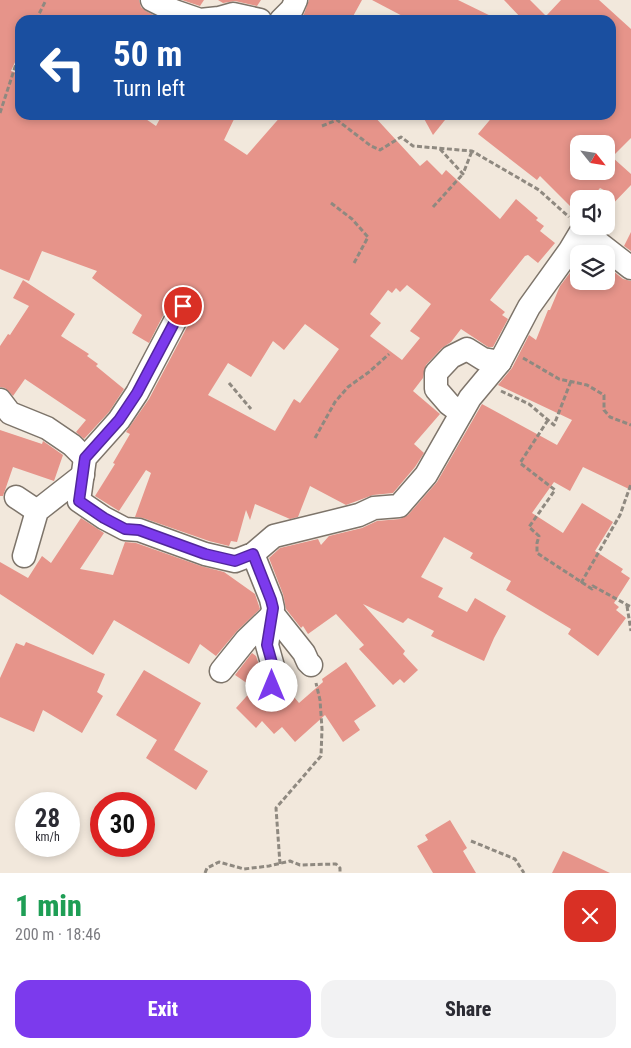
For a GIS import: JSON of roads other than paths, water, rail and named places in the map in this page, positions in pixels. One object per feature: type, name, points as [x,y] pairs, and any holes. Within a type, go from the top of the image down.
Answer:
[{"type":"street","points":[[152,0],[186,15]]},
{"type":"street","points":[[286,15],[292,9],[296,0]]},
{"type":"street","points":[[3,407],[46,428],[72,445],[84,467],[79,501],[104,518],[125,529],[139,530],[205,554],[235,561],[253,554],[274,536],[359,515],[374,508],[399,506],[426,475],[470,398],[503,356],[529,307],[582,230],[631,268]]},
{"type":"street","points":[[24,556],[37,511],[84,467],[119,420],[137,393],[183,306]]},
{"type":"street","points":[[461,413],[449,404],[436,389],[436,373],[452,357],[467,349],[483,358],[503,356]]},
{"type":"street","points":[[16,497],[37,511]]},
{"type":"street","points":[[253,554],[271,600],[273,614],[267,645],[274,670],[272,686]]},
{"type":"street","points":[[273,614],[304,653],[311,665]]},
{"type":"street","points":[[221,671],[246,640],[273,614]]}]
